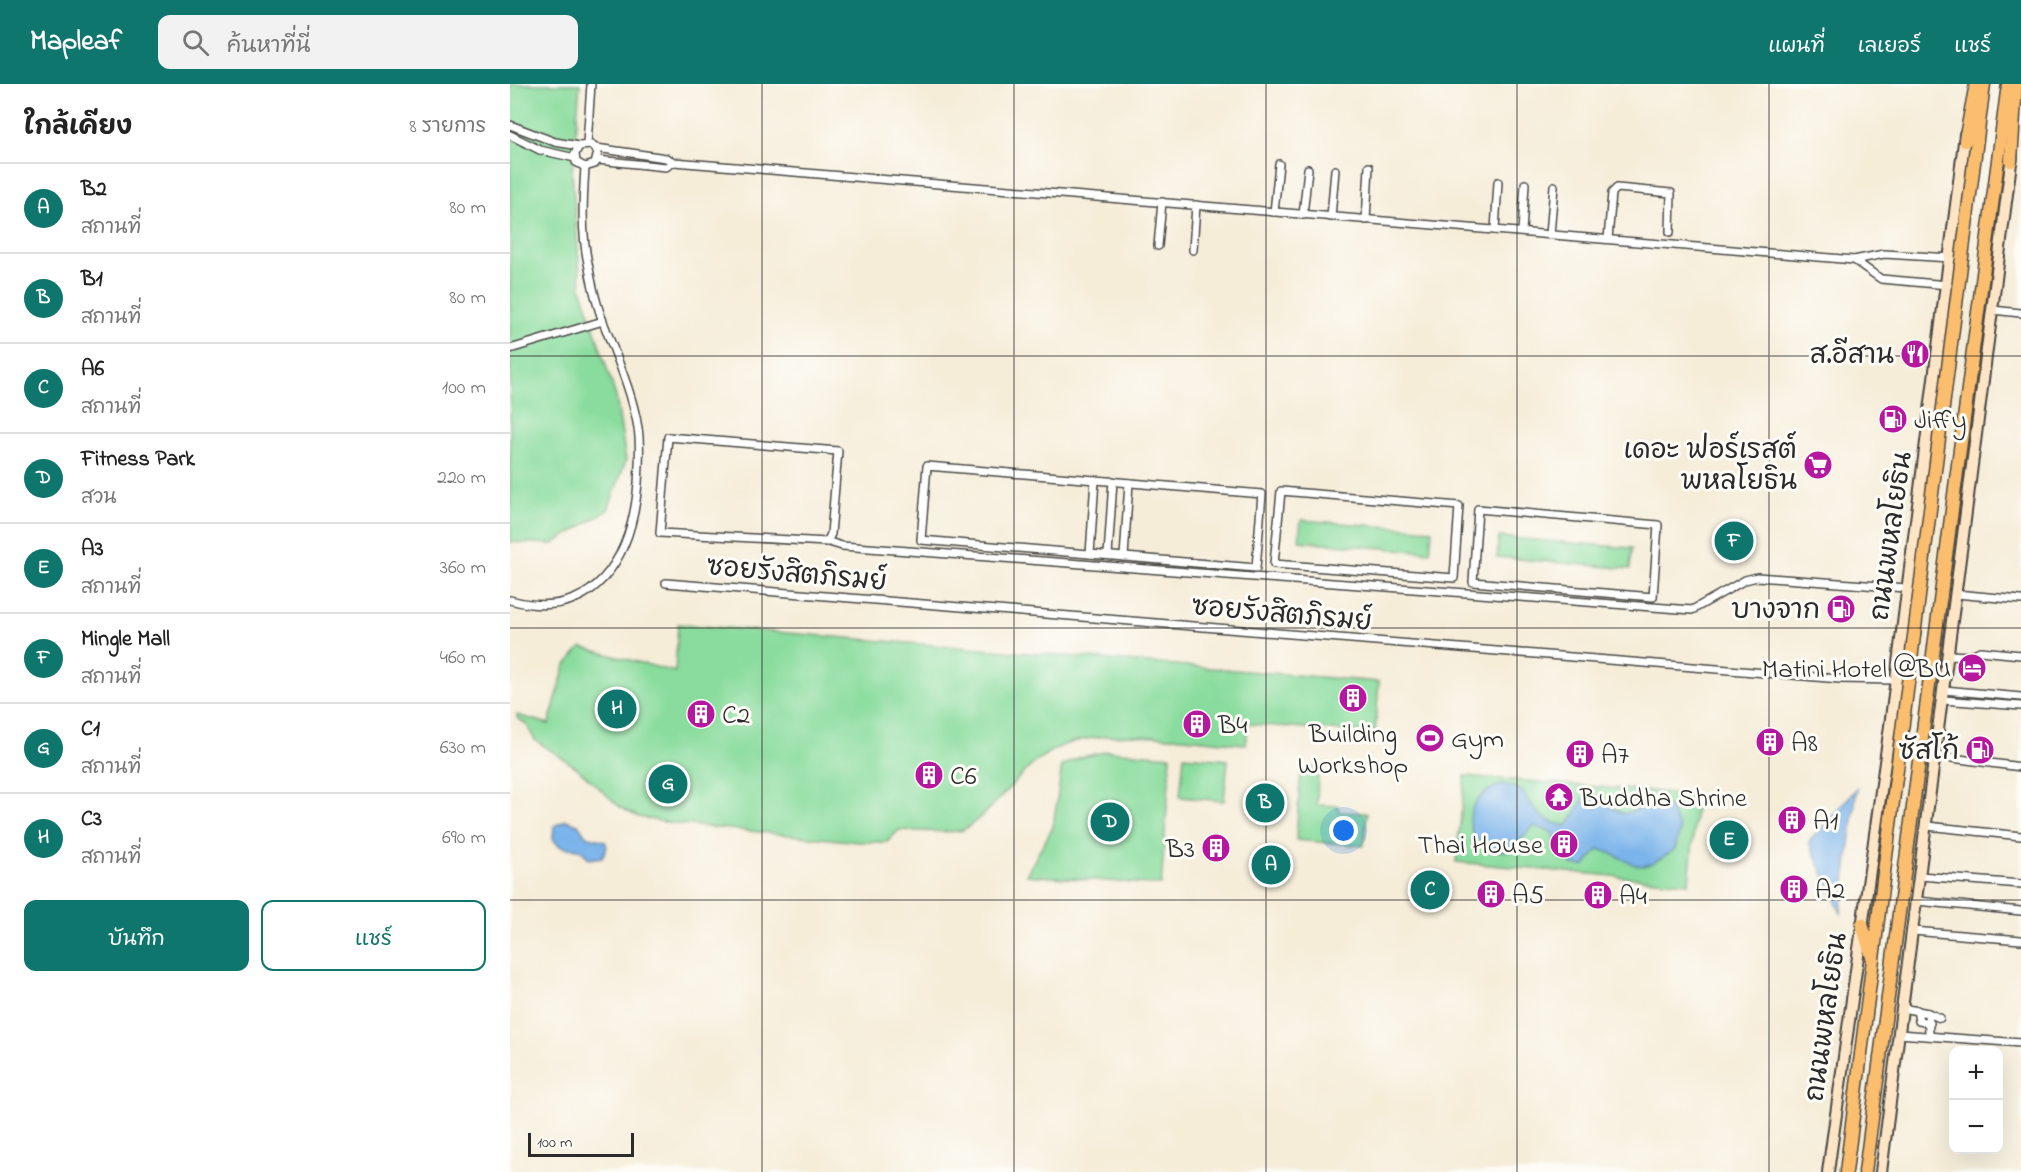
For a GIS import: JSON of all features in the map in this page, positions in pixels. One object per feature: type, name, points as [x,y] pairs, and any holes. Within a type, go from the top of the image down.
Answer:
[{"type":"highway","points":[[1965,141],[1976,84]]},
{"type":"highway","name":"ถนนพหลโยธิน","points":[[1846,1172],[1984,84]]},
{"type":"highway","points":[[1865,1172],[2008,84]]},
{"type":"highway","points":[[2011,161],[2016,84]]},
{"type":"highway","points":[[1862,924],[1873,961]]},
{"type":"main road","name":"ถนนพหลโยธิน","points":[[1829,1172],[1948,285],[1970,84]]},
{"type":"main road","points":[[1880,1172],[2021,96]]},
{"type":"street","points":[[587,144],[591,84]]},
{"type":"street","points":[[510,125],[555,142],[579,146],[587,144],[596,148],[666,158],[674,162],[1854,260],[1884,254],[1951,258]]},
{"type":"street","points":[[510,135],[540,150],[575,158],[580,165],[585,167],[597,160],[666,166],[674,162]]},
{"type":"street","points":[[575,158],[579,146]]},
{"type":"street","points":[[596,148],[597,160]]},
{"type":"street","points":[[1274,212],[1279,164]]},
{"type":"street","points":[[510,600],[539,605],[573,599],[600,583],[609,574],[627,541],[636,513],[640,460],[638,428],[625,380],[603,321],[583,236],[585,167]]},
{"type":"street","points":[[1365,220],[1369,167]]},
{"type":"street","points":[[1304,215],[1308,169]]},
{"type":"street","points":[[1331,217],[1335,170]]},
{"type":"street","points":[[1495,230],[1498,182]]},
{"type":"street","points":[[1522,232],[1525,184]]},
{"type":"street","points":[[1550,235],[1554,186]]},
{"type":"street","points":[[1608,239],[1612,193],[1617,188],[1671,194],[1670,232]]},
{"type":"street","points":[[1158,246],[1162,202]]},
{"type":"street","points":[[1193,250],[1196,205]]},
{"type":"street","points":[[1854,260],[1881,279],[1948,285]]},
{"type":"street","points":[[1992,310],[2021,313]]},
{"type":"street","points":[[510,349],[603,321]]},
{"type":"street","points":[[827,542],[831,534],[838,451],[668,437],[660,533],[827,542],[842,546],[1144,570],[1692,610],[1745,580],[1757,577],[1906,588]]},
{"type":"street","points":[[927,466],[1095,480],[1262,494],[1256,568],[921,540],[927,466]]},
{"type":"street","points":[[1090,554],[1095,480]]},
{"type":"street","points":[[1107,555],[1113,481]]},
{"type":"street","points":[[1124,557],[1129,483]]},
{"type":"street","points":[[1281,491],[1459,506],[1454,578],[1366,572],[1274,564],[1281,491]]},
{"type":"street","points":[[1478,509],[1658,525],[1653,597],[1562,590],[1473,582],[1478,509]]},
{"type":"street","points":[[1144,570],[1145,558]]},
{"type":"street","points":[[1364,586],[1366,572]]},
{"type":"street","name":"ซอยรังสิตภิรมย์","points":[[666,583],[1840,680],[1895,680]]},
{"type":"street","points":[[1562,590],[1562,601]]},
{"type":"street","points":[[1956,594],[2021,600]]},
{"type":"street","points":[[1948,655],[1970,656],[1980,651],[2021,655]]},
{"type":"street","points":[[1943,695],[2021,697]]},
{"type":"street","points":[[1943,695],[2021,706]]},
{"type":"street","points":[[1936,756],[2021,766]]},
{"type":"street","points":[[1927,826],[2021,836]]},
{"type":"street","points":[[1920,876],[2021,884]]},
{"type":"street","points":[[1917,901],[2021,911]]},
{"type":"street","points":[[1913,932],[2021,940]]},
{"type":"street","points":[[1902,1008],[1917,1010],[1940,1018]]},
{"type":"street","points":[[1917,1010],[1919,1021],[1930,1023]]},
{"type":"street","points":[[1928,1013],[1929,1032]]},
{"type":"street","points":[[1899,1034],[2021,1043]]},
{"type":"green space","points":[[510,84],[580,84],[572,173],[581,287],[616,397],[626,460],[608,510],[553,544],[510,542]]},
{"type":"green space","points":[[1301,520],[1432,530],[1430,552],[1299,541]]},
{"type":"green space","points":[[1499,537],[1632,548],[1630,569],[1497,557]]},
{"type":"green space","points":[[678,624],[1379,682],[1375,733],[1248,724],[1246,744],[1130,735],[1085,739],[1064,745],[1040,759],[1018,778],[988,810],[965,829],[951,832],[899,830],[887,842],[859,842],[670,823],[638,817],[621,808],[576,767],[535,740],[526,724],[517,718],[517,715],[549,724],[565,666],[581,647],[675,672]]},
{"type":"green space","points":[[1108,751],[1171,756],[1161,885],[1026,875],[1053,827],[1062,766],[1078,758]]},
{"type":"green space","points":[[1184,756],[1228,760],[1224,801],[1180,797]]},
{"type":"green space","points":[[1301,767],[1318,768],[1317,805],[1338,806],[1339,812],[1367,813],[1364,846],[1296,840]]},
{"type":"green space","points":[[1465,776],[1697,795],[1689,883],[1456,862]]},
{"type":"water","points":[[1503,784],[1521,790],[1544,818],[1566,826],[1588,794],[1623,814],[1639,809],[1648,802],[1669,807],[1680,829],[1675,849],[1643,866],[1630,863],[1599,849],[1584,866],[1572,865],[1552,832],[1534,826],[1509,851],[1490,850],[1473,834],[1470,817],[1472,809],[1481,796]]},
{"type":"water","points":[[1857,788],[1841,913],[1809,842]]},
{"type":"water","points":[[566,820],[578,824],[586,836],[605,841],[607,847],[602,857],[589,859],[580,850],[558,845],[553,839],[554,826]]},
{"type":"place","name":"ส.อีสาน","points":[[1915,354]]},
{"type":"place","name":"Jiffy","points":[[1893,419]]},
{"type":"place","name":"เดอะ ฟอร์เรสต์ พหลโยธิน","points":[[1818,465]]},
{"type":"place","name":"Mingle Mall","points":[[1734,541]]},
{"type":"place","name":"บางจาก","points":[[1841,609]]},
{"type":"place","name":"Matini Hotel @BU","points":[[1972,668]]},
{"type":"place","name":"Building Workshop","points":[[1353,698]]},
{"type":"place","name":"C3","points":[[617,709]]},
{"type":"place","name":"C2","points":[[701,714]]},
{"type":"place","name":"B4","points":[[1197,724]]},
{"type":"place","name":"Gym","points":[[1430,738]]},
{"type":"place","name":"A8","points":[[1770,742]]},
{"type":"place","name":"ซัสโก้","points":[[1980,750]]},
{"type":"place","name":"A7","points":[[1580,754]]},
{"type":"place","name":"C6","points":[[929,775]]},
{"type":"place","name":"C1","points":[[668,784]]},
{"type":"place","name":"Buddha Shrine","points":[[1559,797]]},
{"type":"place","name":"B1","points":[[1265,803]]},
{"type":"place","name":"A1","points":[[1792,820]]},
{"type":"place","name":"Fitness Park","points":[[1110,822]]},
{"type":"place","name":"A3","points":[[1729,840]]},
{"type":"place","name":"Thai House","points":[[1564,844]]},
{"type":"place","name":"B3","points":[[1216,848]]},
{"type":"place","name":"B2","points":[[1271,865]]},
{"type":"place","name":"A2","points":[[1794,889]]},
{"type":"place","name":"A6","points":[[1430,890]]},
{"type":"place","name":"A5","points":[[1491,894]]},
{"type":"place","name":"A4","points":[[1598,895]]}]
